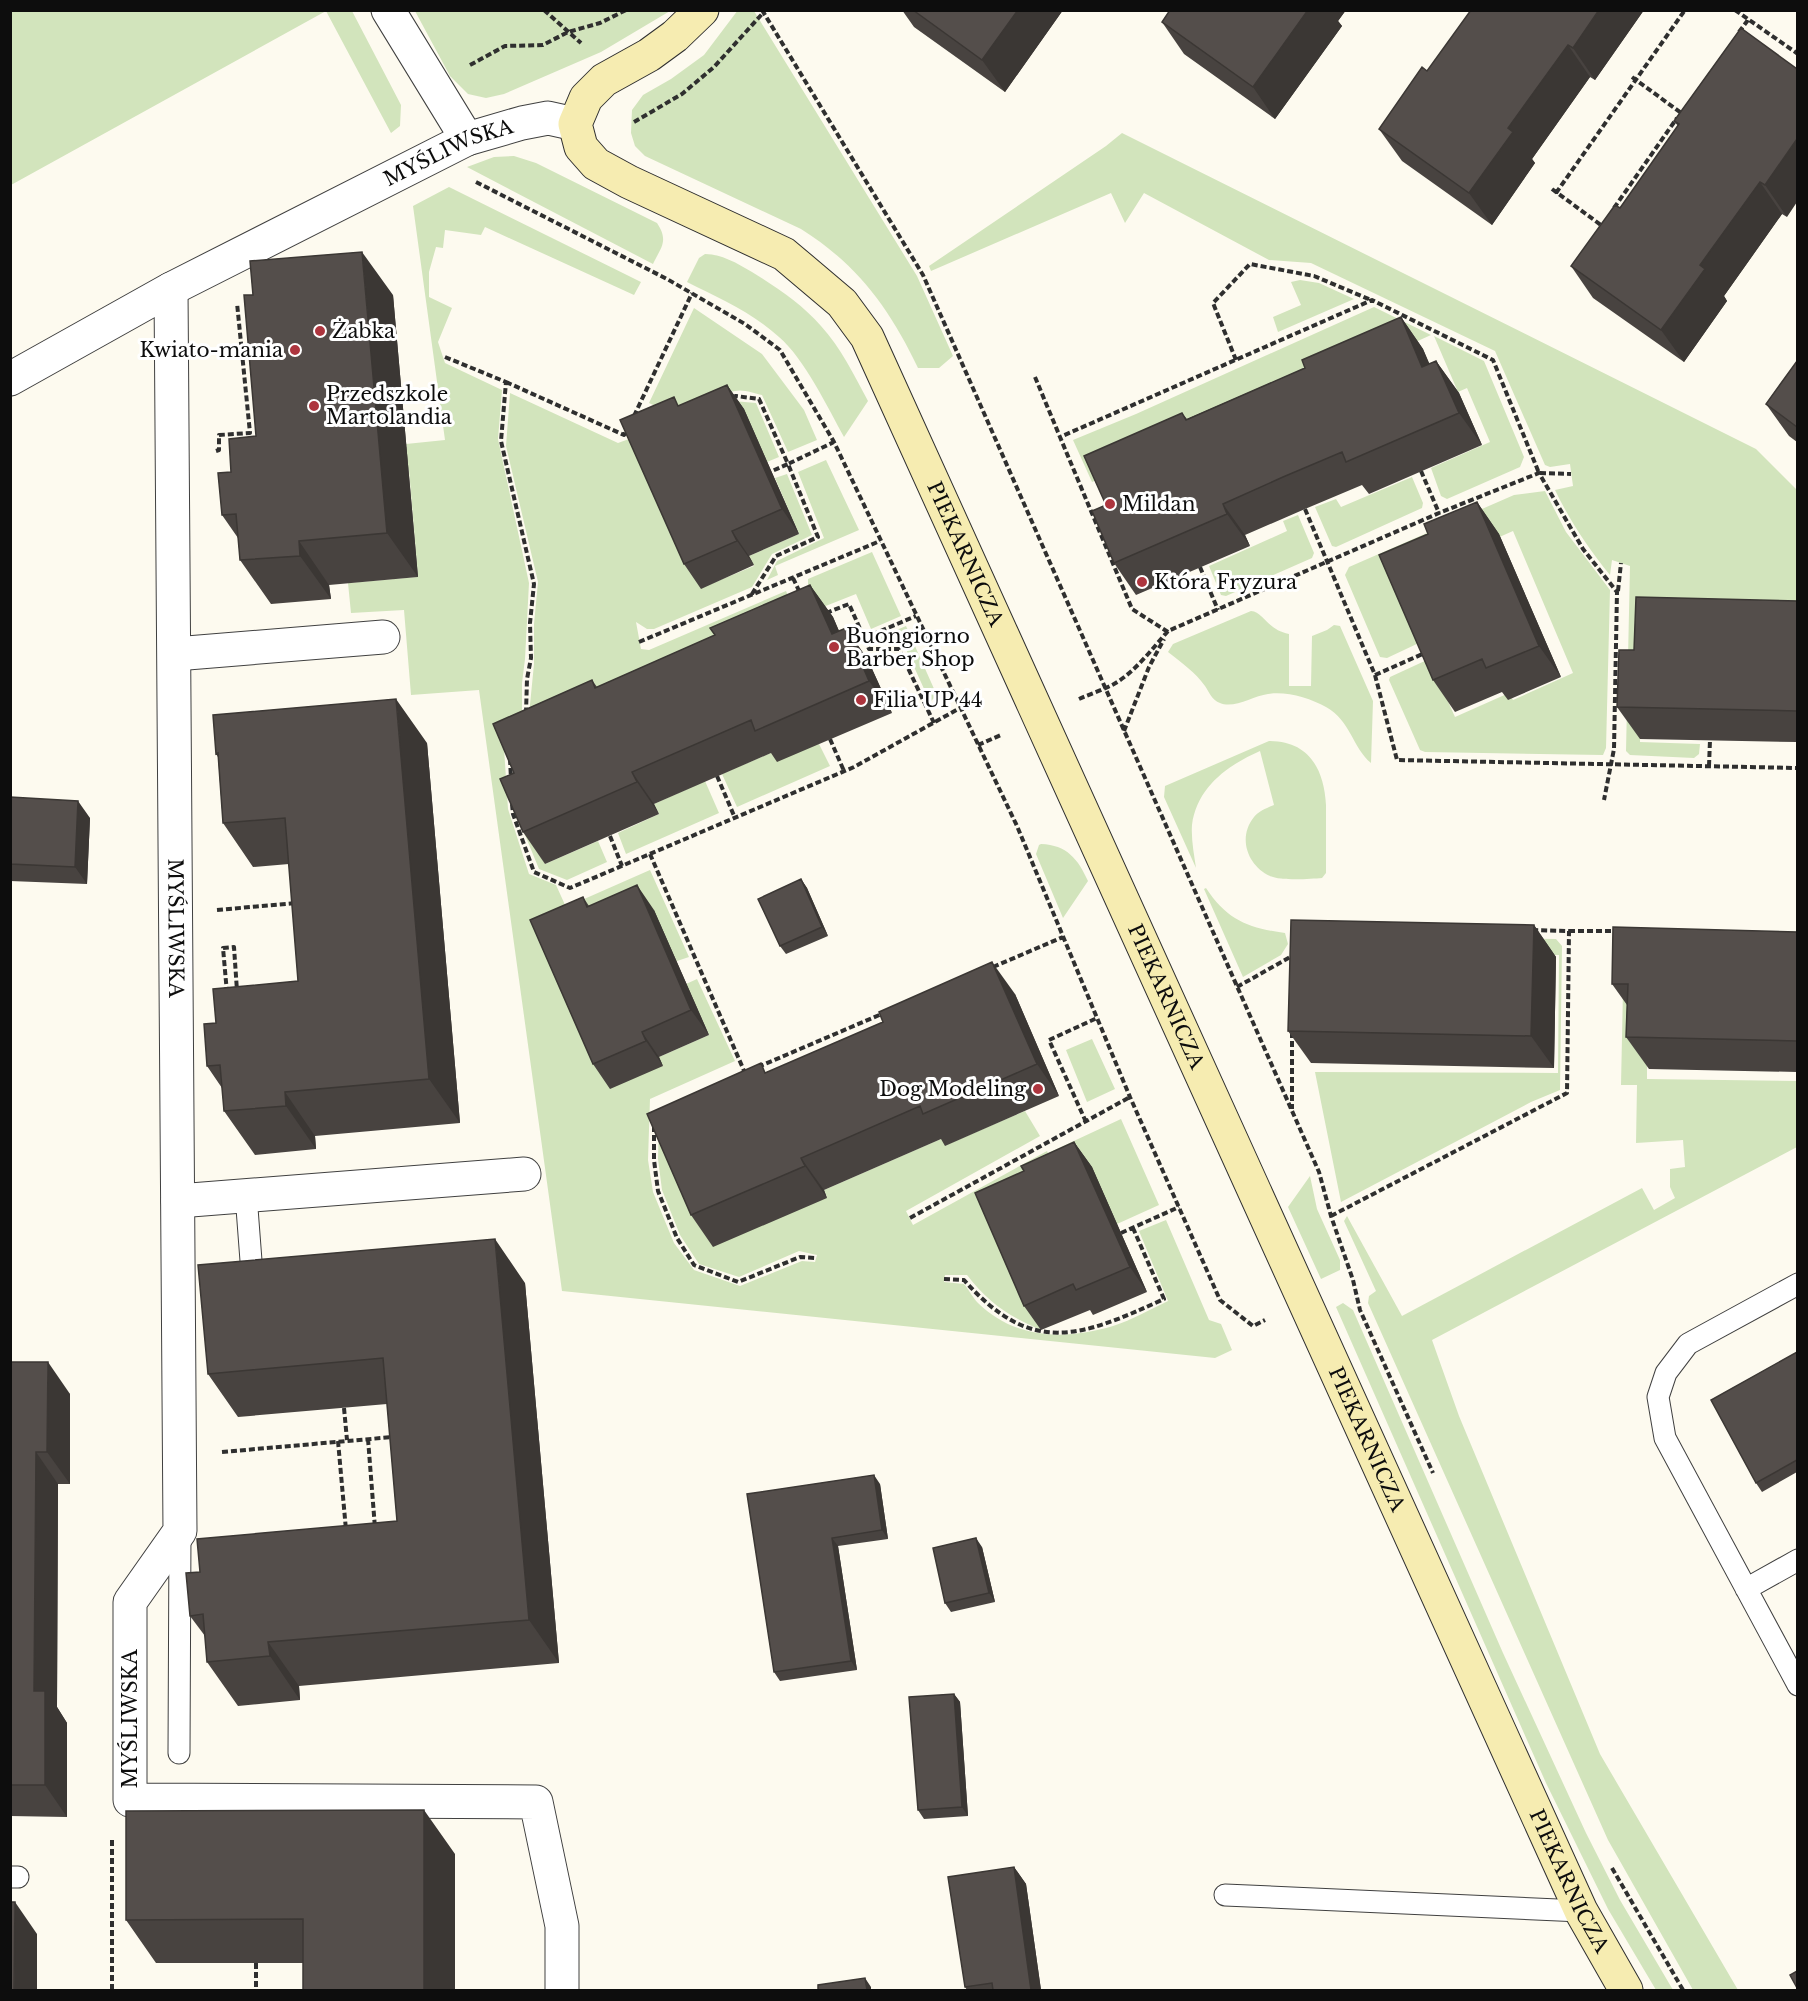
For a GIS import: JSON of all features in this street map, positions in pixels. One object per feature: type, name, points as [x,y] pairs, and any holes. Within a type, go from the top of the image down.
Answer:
[{"type":"street","points":[[388,10],[467,140]]},
{"type":"street","points":[[575,124],[586,98],[604,80],[649,55],[675,36],[702,10]]},
{"type":"street","name":"MYŚLIWSKA","points":[[10,380],[171,289],[467,140],[522,123],[548,118],[575,124]]},
{"type":"street","name":"PIEKARNICZA","points":[[575,124],[581,147],[596,164],[657,196],[784,254],[842,303],[867,338],[1581,1911],[1626,1990]]},
{"type":"street","name":"MYŚLIWSKA","points":[[171,289],[180,1531],[130,1602],[130,1800],[536,1802],[562,1926],[562,1990]]},
{"type":"street","points":[[175,654],[383,637]]},
{"type":"street","points":[[178,1201],[524,1173]]},
{"type":"lane","points":[[246,1195],[253,1290]]},
{"type":"lane","points":[[1797,1284],[1688,1344],[1666,1373],[1658,1397],[1665,1438],[1797,1685]]},
{"type":"lane","points":[[179,1753],[180,1531]]},
{"type":"lane","points":[[1746,1589],[1797,1560]]},
{"type":"lane","points":[[1225,1895],[1581,1911]]},
{"type":"path","points":[[433,84],[505,46],[543,45],[568,32],[600,22],[626,10]]},
{"type":"path","points":[[762,10],[923,275],[1319,1172],[1353,1280],[1360,1310],[1434,1476]]},
{"type":"path","points":[[1607,230],[1554,191],[1685,10]]},
{"type":"path","points":[[1735,10],[1797,54]]},
{"type":"path","points":[[1735,38],[1748,20]]},
{"type":"path","points":[[1634,78],[1687,117]]},
{"type":"path","points":[[1602,226],[1688,104]]},
{"type":"path","points":[[469,179],[692,293],[745,324],[780,350],[834,442],[1017,826],[1130,1097],[1220,1300],[1253,1326],[1353,1280]]},
{"type":"path","points":[[1236,360],[1213,303],[1250,264],[1314,276],[1372,300],[1493,360],[1539,473],[1583,549],[1617,591]]},
{"type":"path","points":[[445,357],[624,435],[692,293]]},
{"type":"path","points":[[1060,437],[1372,300]]},
{"type":"path","points":[[212,451],[219,450],[219,435],[250,433],[237,302]]},
{"type":"path","points":[[1035,377],[1132,609],[1168,631]]},
{"type":"path","points":[[506,382],[501,441],[534,584],[530,623],[531,658],[527,679],[526,713],[522,723]]},
{"type":"path","points":[[727,399],[736,396],[759,399],[818,537],[776,556],[752,595]]},
{"type":"path","points":[[640,403],[648,406]]},
{"type":"path","points":[[772,471],[834,442]]},
{"type":"path","points":[[1422,471],[1439,513]]},
{"type":"path","points":[[1114,684],[1142,661],[1168,631],[1439,513],[1539,473],[1571,474]]},
{"type":"path","points":[[1305,509],[1375,675],[1397,760],[1797,768]]},
{"type":"path","points":[[639,642],[880,541]]},
{"type":"path","points":[[1604,800],[1614,749],[1617,591],[1621,563]]},
{"type":"path","points":[[1200,567],[1218,610]]},
{"type":"path","points":[[793,578],[802,598]]},
{"type":"path","points":[[821,616],[849,604],[869,648],[899,648],[934,723]]},
{"type":"path","points":[[864,638],[916,616]]},
{"type":"path","points":[[1124,732],[1149,667],[1168,631]]},
{"type":"path","points":[[1375,675],[1429,651]]},
{"type":"path","points":[[512,802],[513,814],[534,872],[570,888],[844,771],[960,708]]},
{"type":"path","points":[[830,739],[844,771]]},
{"type":"path","points":[[1709,766],[1710,740]]},
{"type":"path","points":[[510,755],[512,790]]},
{"type":"path","points":[[717,777],[735,818]]},
{"type":"path","points":[[610,836],[622,866]]},
{"type":"path","points":[[650,854],[745,1073]]},
{"type":"path","points":[[209,911],[306,902]]},
{"type":"path","points":[[1523,930],[1624,931]]},
{"type":"path","points":[[1331,1216],[1567,1093],[1569,931]]},
{"type":"path","points":[[990,968],[1064,937]]},
{"type":"path","points":[[228,999],[224,948],[234,947],[237,997]]},
{"type":"path","points":[[1237,987],[1299,952]]},
{"type":"path","points":[[1292,957],[1292,969]]},
{"type":"path","points":[[735,1077],[888,1011]]},
{"type":"path","points":[[1086,1122],[1049,1040],[1097,1018]]},
{"type":"path","points":[[1292,1028],[1293,1111]]},
{"type":"path","points":[[828,1037],[832,1048]]},
{"type":"path","points":[[910,1218],[1130,1097]]},
{"type":"path","points":[[654,1124],[654,1160],[658,1191],[676,1238],[694,1265],[738,1282],[800,1257],[816,1258]]},
{"type":"path","points":[[1120,1233],[1179,1207]]},
{"type":"path","points":[[944,1279],[964,1280],[982,1300],[1006,1318],[1038,1331],[1046,1333],[1073,1331],[1112,1322],[1164,1299],[1133,1228]]},
{"type":"path","points":[[344,1408],[347,1440]]},
{"type":"path","points":[[216,1448],[222,1452],[397,1436]]},
{"type":"path","points":[[368,1439],[376,1530]]},
{"type":"path","points":[[338,1441],[346,1532],[356,1531]]},
{"type":"path","points":[[366,1530],[385,1529]]},
{"type":"path","points":[[1608,1862],[1683,1990]]},
{"type":"path","points":[[256,1963],[256,1990]]},
{"type":"green space","points":[[738,10],[754,11],[917,276],[953,356],[939,368],[918,368],[896,326],[870,290],[839,257],[821,243],[801,229],[645,156],[635,146],[631,133],[632,110],[643,95],[671,79],[704,55]]},
{"type":"green space","points":[[10,11],[326,11],[11,185]]},
{"type":"green space","points":[[326,11],[352,11],[401,105],[400,126],[391,133]]},
{"type":"green space","points":[[415,11],[670,11],[601,52],[504,94],[486,98],[468,94],[450,76]]},
{"type":"green space","points":[[1122,133],[1756,449],[1797,490],[1797,626],[1641,682],[1640,742],[1700,744],[1699,754],[1694,758],[1630,755],[1626,751],[1630,566],[1612,560],[1610,575],[1573,523],[1555,490],[1573,486],[1570,464],[1550,467],[1545,465],[1495,351],[1311,263],[1269,260],[1144,193],[1125,223],[1111,193],[931,271],[929,266]]},
{"type":"green space","points":[[514,156],[536,163],[657,223],[663,239],[653,264],[467,167],[494,157]]},
{"type":"green space","points":[[449,187],[641,282],[634,295],[485,227],[481,235],[445,230],[443,248],[436,247],[429,272],[429,297],[452,308],[438,342],[445,363],[502,390],[498,439],[529,583],[522,711],[504,748],[508,809],[529,874],[556,885],[566,907],[650,870],[689,957],[677,961],[605,932],[659,1057],[709,1035],[686,984],[697,979],[735,1061],[650,1099],[648,1160],[653,1192],[674,1243],[694,1270],[740,1286],[802,1261],[815,1262],[817,1255],[799,1251],[739,1277],[699,1264],[680,1235],[662,1190],[658,1159],[659,1121],[827,1197],[824,1190],[943,1138],[946,1145],[1025,1111],[1040,1136],[906,1211],[913,1225],[1047,1151],[1048,1153],[1121,1119],[1159,1205],[1117,1224],[1091,1167],[993,1218],[1041,1330],[1000,1308],[967,1275],[945,1275],[944,1282],[964,1284],[978,1303],[993,1315],[1025,1330],[1060,1335],[1095,1331],[1113,1326],[1168,1301],[1139,1231],[1166,1220],[1209,1320],[1221,1324],[1232,1350],[1215,1358],[562,1291],[479,690],[411,695],[404,610],[351,613],[348,583],[418,577],[409,470],[398,448],[407,447],[406,444],[445,440],[413,206]]},
{"type":"green space","points":[[705,254],[729,260],[788,296],[814,318],[835,343],[868,401],[844,437],[815,384],[797,357],[779,337],[747,313],[687,282],[699,258]]},
{"type":"green space","points":[[1300,280],[1319,283],[1354,299],[1278,332],[1273,317],[1301,305],[1291,282]]},
{"type":"green space","points":[[1374,307],[1431,335],[1296,396],[1092,482],[1073,440]]},
{"type":"green space","points":[[694,308],[762,354],[804,410],[817,440],[788,452],[762,395],[741,390],[680,406],[658,406],[649,403]]},
{"type":"green space","points":[[1434,336],[1484,361],[1524,457],[1520,467],[1447,499],[1441,496],[1431,468],[1490,442],[1467,388],[1458,392]]},
{"type":"green space","points":[[510,393],[618,443],[733,401],[756,403],[779,457],[767,462],[744,410],[701,588],[754,566],[749,556],[799,534],[775,478],[787,474],[812,535],[772,554],[752,587],[654,629],[647,629],[636,622],[641,649],[649,650],[786,591],[803,630],[529,715],[538,582],[506,446]]},
{"type":"green space","points":[[826,460],[859,530],[775,566],[778,575],[767,580],[777,561],[824,538],[798,472]]},
{"type":"green space","points":[[1412,477],[1423,503],[1422,508],[1336,547],[1332,546],[1315,507],[1336,499],[1341,507]]},
{"type":"green space","points":[[1545,491],[1566,532],[1610,590],[1606,748],[1603,755],[1425,752],[1420,750],[1389,680],[1390,677],[1429,659],[1455,717],[1509,693],[1513,700],[1573,673],[1513,531],[1452,558],[1421,642],[1387,658],[1380,657],[1345,575],[1349,567],[1514,495]]},
{"type":"green space","points":[[1298,515],[1314,553],[1312,558],[1226,596],[1221,595],[1209,566],[1287,531],[1283,521]]},
{"type":"green space","points":[[872,552],[901,616],[871,629],[856,594],[818,609],[808,586],[808,579]]},
{"type":"green space","points":[[1251,611],[1259,614],[1276,629],[1289,634],[1289,686],[1311,686],[1312,636],[1334,625],[1340,626],[1373,701],[1371,763],[1359,749],[1341,719],[1326,707],[1305,698],[1275,693],[1244,702],[1225,704],[1217,702],[1193,672],[1168,652],[1173,644]]},
{"type":"green space","points":[[906,626],[935,691],[935,697],[930,702],[905,647],[897,641],[877,642],[875,639]]},
{"type":"green space","points":[[1269,741],[1294,746],[1304,752],[1318,769],[1325,792],[1326,805],[1326,873],[1322,878],[1275,878],[1256,866],[1247,851],[1246,834],[1249,825],[1258,813],[1274,805],[1260,751],[1237,763],[1216,779],[1200,799],[1192,825],[1196,868],[1164,797],[1165,786]]},
{"type":"green space","points":[[819,744],[830,766],[737,807],[722,774],[773,752]]},
{"type":"green space","points":[[705,781],[719,813],[626,854],[618,833],[659,814],[654,804]]},
{"type":"green space","points":[[516,813],[545,864],[598,841],[607,862],[567,880],[539,869]]},
{"type":"green space","points":[[1041,844],[1065,850],[1076,860],[1088,881],[1063,918],[1036,854]]},
{"type":"green space","points":[[1206,888],[1222,908],[1240,921],[1285,933],[1288,944],[1281,955],[1243,977],[1204,889]]},
{"type":"green space","points":[[1503,938],[1556,939],[1562,946],[1560,1090],[1531,1102],[1341,1202],[1315,1072],[1558,1073],[1559,955],[1498,954]]},
{"type":"green space","points":[[1624,941],[1647,959],[1647,1079],[1797,1081],[1797,1147],[1432,1340],[1459,1416],[1600,1754],[1738,1990],[1693,1990],[1608,1840],[1368,1303],[1369,1296],[1376,1291],[1344,1221],[1347,1216],[1402,1316],[1642,1188],[1654,1210],[1675,1198],[1670,1187],[1670,1169],[1685,1167],[1683,1140],[1636,1143],[1637,1085],[1621,1085]]},
{"type":"green space","points":[[1092,1039],[1115,1089],[1087,1102],[1066,1050]]},
{"type":"green space","points":[[1310,1176],[1317,1209],[1340,1260],[1340,1270],[1321,1279],[1288,1207]]},
{"type":"green space","points":[[1343,1303],[1353,1310],[1503,1653],[1586,1833],[1620,1900],[1673,1990],[1656,1990],[1608,1909],[1546,1783],[1336,1307]]},
{"type":"building","points":[[913,10],[1018,10],[982,60]]},
{"type":"building","points":[[1170,10],[1308,10],[1253,87],[1162,22]]},
{"type":"building","points":[[1471,10],[1599,10],[1573,48],[1568,45],[1508,128],[1513,132],[1469,193],[1379,129],[1422,67],[1427,71]]},
{"type":"building","points":[[1741,28],[1797,69],[1797,139],[1765,185],[1760,182],[1700,265],[1705,269],[1661,330],[1571,266],[1615,205],[1620,208],[1679,124],[1674,121]]},
{"type":"building","points":[[362,252],[387,533],[299,541],[300,556],[240,560],[236,514],[222,515],[218,473],[231,472],[229,439],[256,436],[244,295],[253,295],[250,261]]},
{"type":"building","points":[[1401,317],[1422,367],[1436,361],[1459,413],[1346,462],[1342,452],[1283,477],[1223,504],[1227,514],[1114,563],[1092,511],[1106,505],[1084,456],[1182,413],[1186,420],[1305,368],[1302,360]]},
{"type":"building","points":[[1797,361],[1797,427],[1766,404]]},
{"type":"building","points":[[727,385],[782,509],[732,531],[737,541],[684,564],[620,420],[674,397],[678,406]]},
{"type":"building","points":[[1477,502],[1539,646],[1486,668],[1482,659],[1433,680],[1379,555],[1428,534],[1424,524]]},
{"type":"building","points":[[810,585],[832,634],[846,628],[869,681],[755,731],[751,720],[632,772],[637,782],[523,832],[500,779],[514,773],[493,724],[592,680],[595,688],[715,635],[710,628]]},
{"type":"building","points":[[1636,597],[1797,601],[1797,711],[1617,707],[1619,650],[1634,650]]},
{"type":"building","points":[[396,699],[429,1079],[285,1092],[286,1106],[224,1111],[220,1065],[207,1066],[204,1024],[216,1023],[213,989],[298,981],[285,818],[223,823],[213,715]]},
{"type":"building","points":[[10,797],[78,801],[75,867],[10,864]]},
{"type":"building","points":[[801,879],[822,927],[780,946],[758,899]]},
{"type":"building","points":[[637,885],[691,1010],[642,1032],[646,1041],[593,1064],[530,920],[583,897],[587,907]]},
{"type":"building","points":[[1291,920],[1534,925],[1531,1036],[1288,1031]]},
{"type":"building","points":[[1613,927],[1797,932],[1797,1041],[1626,1037],[1628,984],[1612,984]]},
{"type":"building","points":[[992,962],[1037,1064],[923,1114],[920,1106],[801,1158],[805,1166],[691,1215],[647,1114],[761,1063],[765,1073],[883,1022],[879,1012]]},
{"type":"building","points":[[1074,1142],[1130,1267],[1076,1290],[1073,1284],[1024,1306],[975,1193],[1024,1171],[1021,1166]]},
{"type":"building","points":[[495,1239],[529,1620],[268,1642],[270,1656],[207,1662],[203,1614],[190,1616],[186,1573],[200,1572],[197,1539],[397,1521],[383,1358],[208,1374],[198,1265]]},
{"type":"building","points":[[1797,1352],[1797,1460],[1756,1483],[1711,1400]]},
{"type":"building","points":[[10,1362],[48,1362],[47,1452],[36,1452],[34,1691],[45,1691],[45,1785],[10,1785]]},
{"type":"building","points":[[874,1475],[882,1530],[832,1538],[851,1661],[774,1672],[747,1494]]},
{"type":"building","points":[[976,1538],[989,1593],[945,1603],[933,1548]]},
{"type":"building","points":[[954,1694],[962,1807],[918,1810],[909,1697]]},
{"type":"building","points":[[424,1810],[424,1990],[303,1990],[303,1919],[126,1920],[126,1811]]},
{"type":"building","points":[[1014,1867],[1031,1990],[993,1990],[992,1983],[965,1987],[948,1877]]},
{"type":"building","points":[[10,1902],[15,1902],[14,1990],[10,1990]]},
{"type":"building","points":[[1797,1971],[1797,1988],[1790,1975]]},
{"type":"building","points":[[865,1978],[867,1990],[818,1990],[818,1985]]},
{"type":"place","name":"Żabka","points":[[320,331]]},
{"type":"place","name":"Kwiato-mania","points":[[295,350]]},
{"type":"place","name":"Przedszkole Martolandia","points":[[314,406]]},
{"type":"place","name":"Mildan","points":[[1110,504]]},
{"type":"place","name":"Która Fryzura","points":[[1142,582]]},
{"type":"place","name":"Buongiorno Barber Shop","points":[[834,647]]},
{"type":"place","name":"Filia UP 44","points":[[861,700]]},
{"type":"place","name":"Dog Modeling","points":[[1038,1089]]}]
